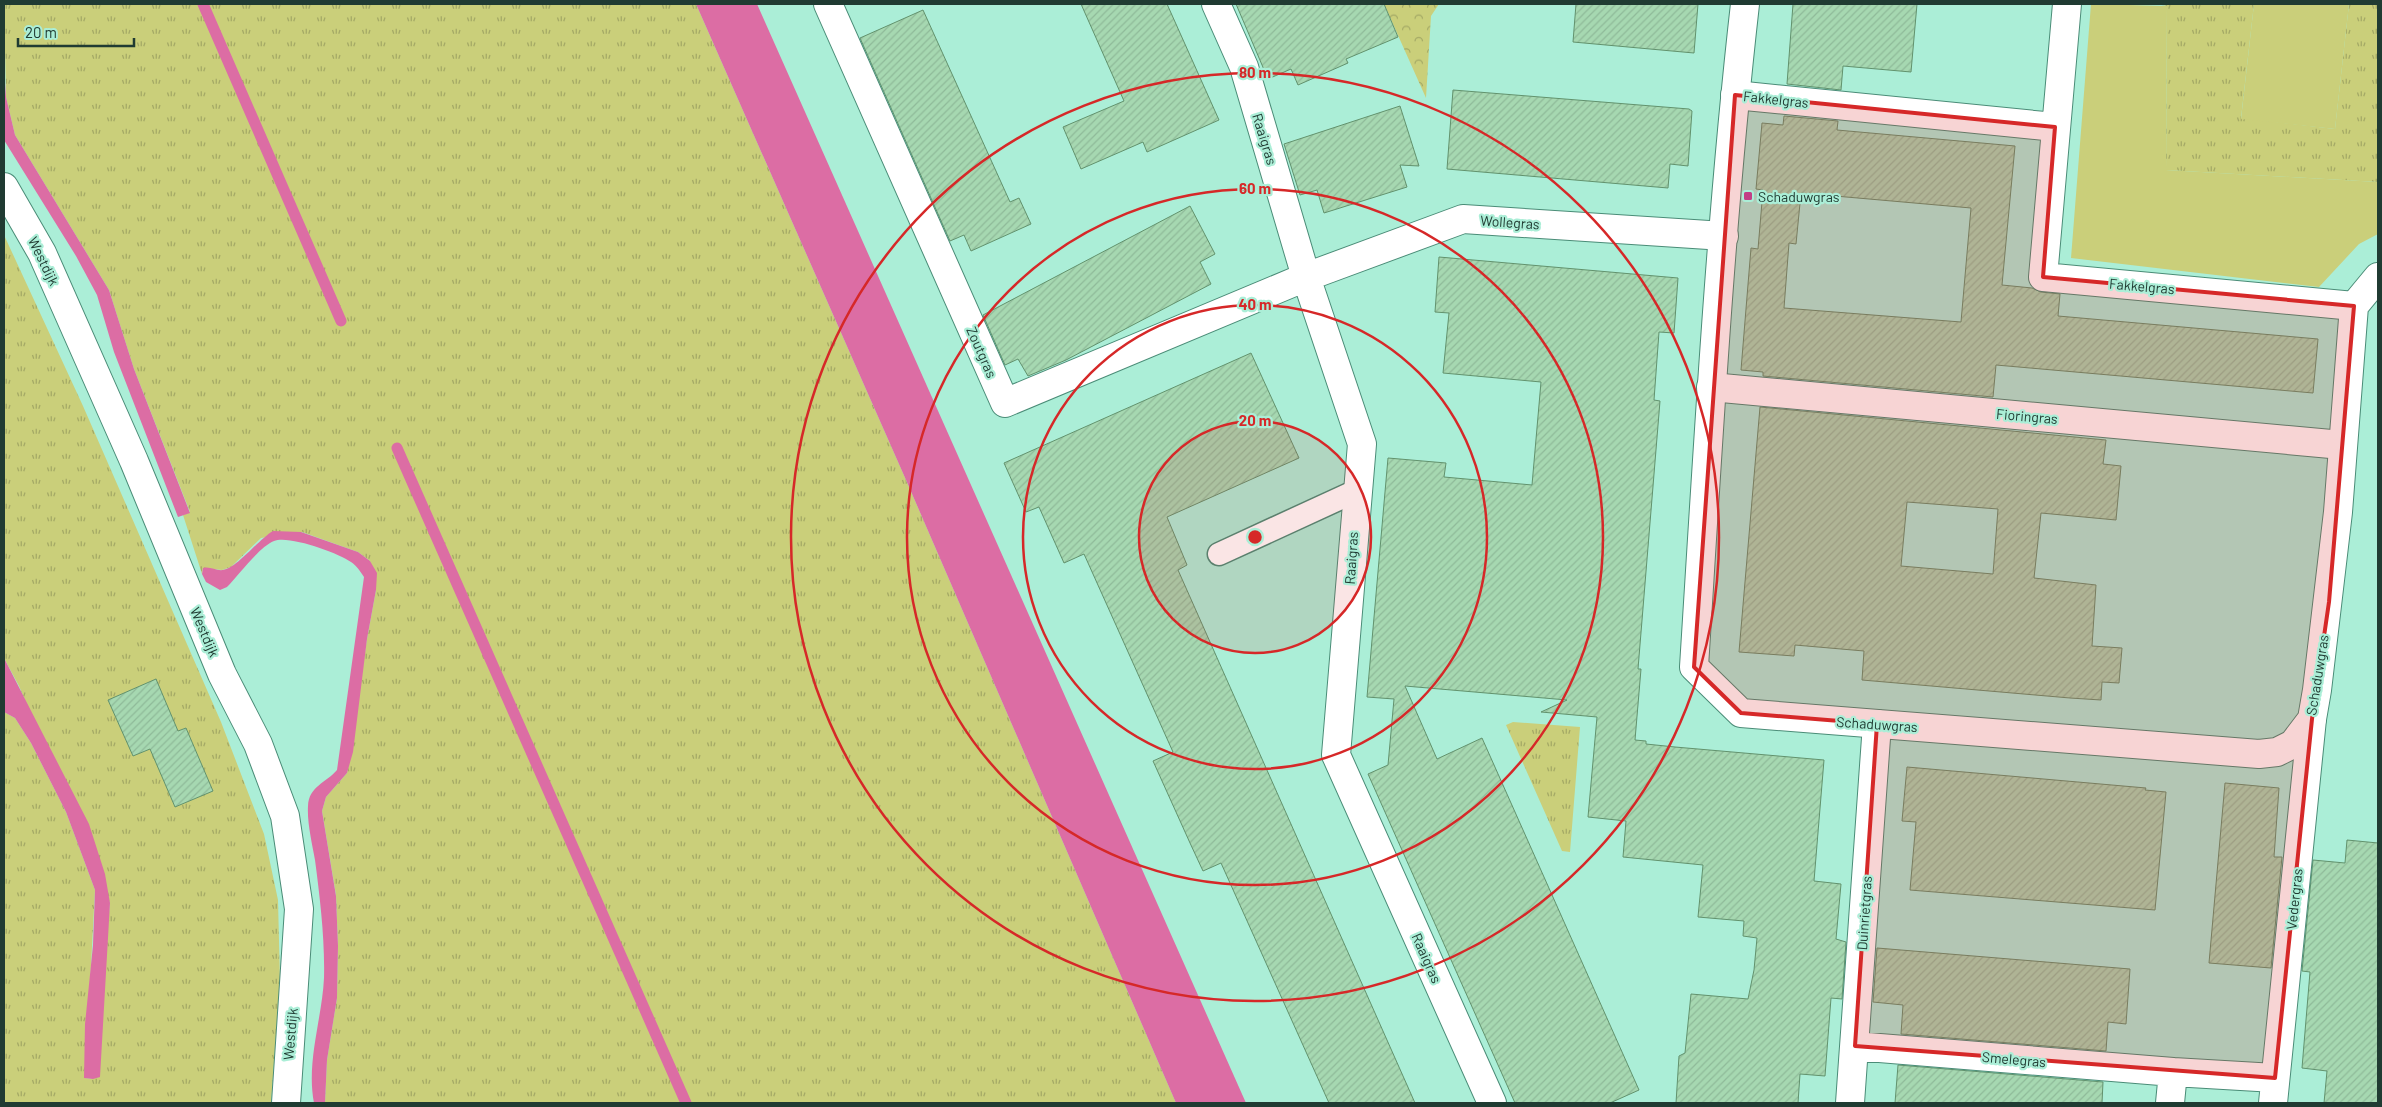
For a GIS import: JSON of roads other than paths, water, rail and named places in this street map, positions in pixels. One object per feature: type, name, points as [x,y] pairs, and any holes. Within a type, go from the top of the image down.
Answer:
[{"type":"street","name":"Zoutgras","points":[[828,4],[1005,403],[1306,277]]},
{"type":"street","name":"Raaigras","points":[[1216,4],[1244,67],[1306,277],[1362,444],[1356,491],[1336,755],[1492,1103]]},
{"type":"street","name":"Schaduwgras","points":[[1745,4],[1735,95],[1711,388],[1694,667],[1741,713],[2259,754],[2277,752],[2293,744],[2312,719],[2330,593],[2354,306]]},
{"type":"street","name":"Fakkelgras","points":[[2067,4],[2043,277],[2354,306]]},
{"type":"street","name":"Fakkelgras","points":[[1735,95],[2056,127]]},
{"type":"street","name":"Westdijk","points":[[4,187],[42,253],[130,452],[222,674],[258,744],[285,816],[299,909],[286,1103]]},
{"type":"street","name":"Wollegras","points":[[1306,277],[1463,219],[1724,236]]},
{"type":"street","points":[[2354,306],[2378,277]]},
{"type":"street","name":"Fioringras","points":[[1711,388],[2342,445]]},
{"type":"street","name":"Vedergras","points":[[2173,1072],[2274,1091],[2312,719]]},
{"type":"street","name":"Duinrietgras","points":[[1850,1103],[1877,724]]},
{"type":"street","name":"Smelegras","points":[[1855,1046],[2173,1072]]},
{"type":"street","points":[[2170,1103],[2173,1072]]},
{"type":"lane","points":[[1219,554],[1356,491]]},
{"type":"waterway","points":[[203,4],[341,321]]},
{"type":"waterway","points":[[397,448],[686,1103]]},
{"type":"place","name":"Schaduwgras","points":[[1748,196]]}]
